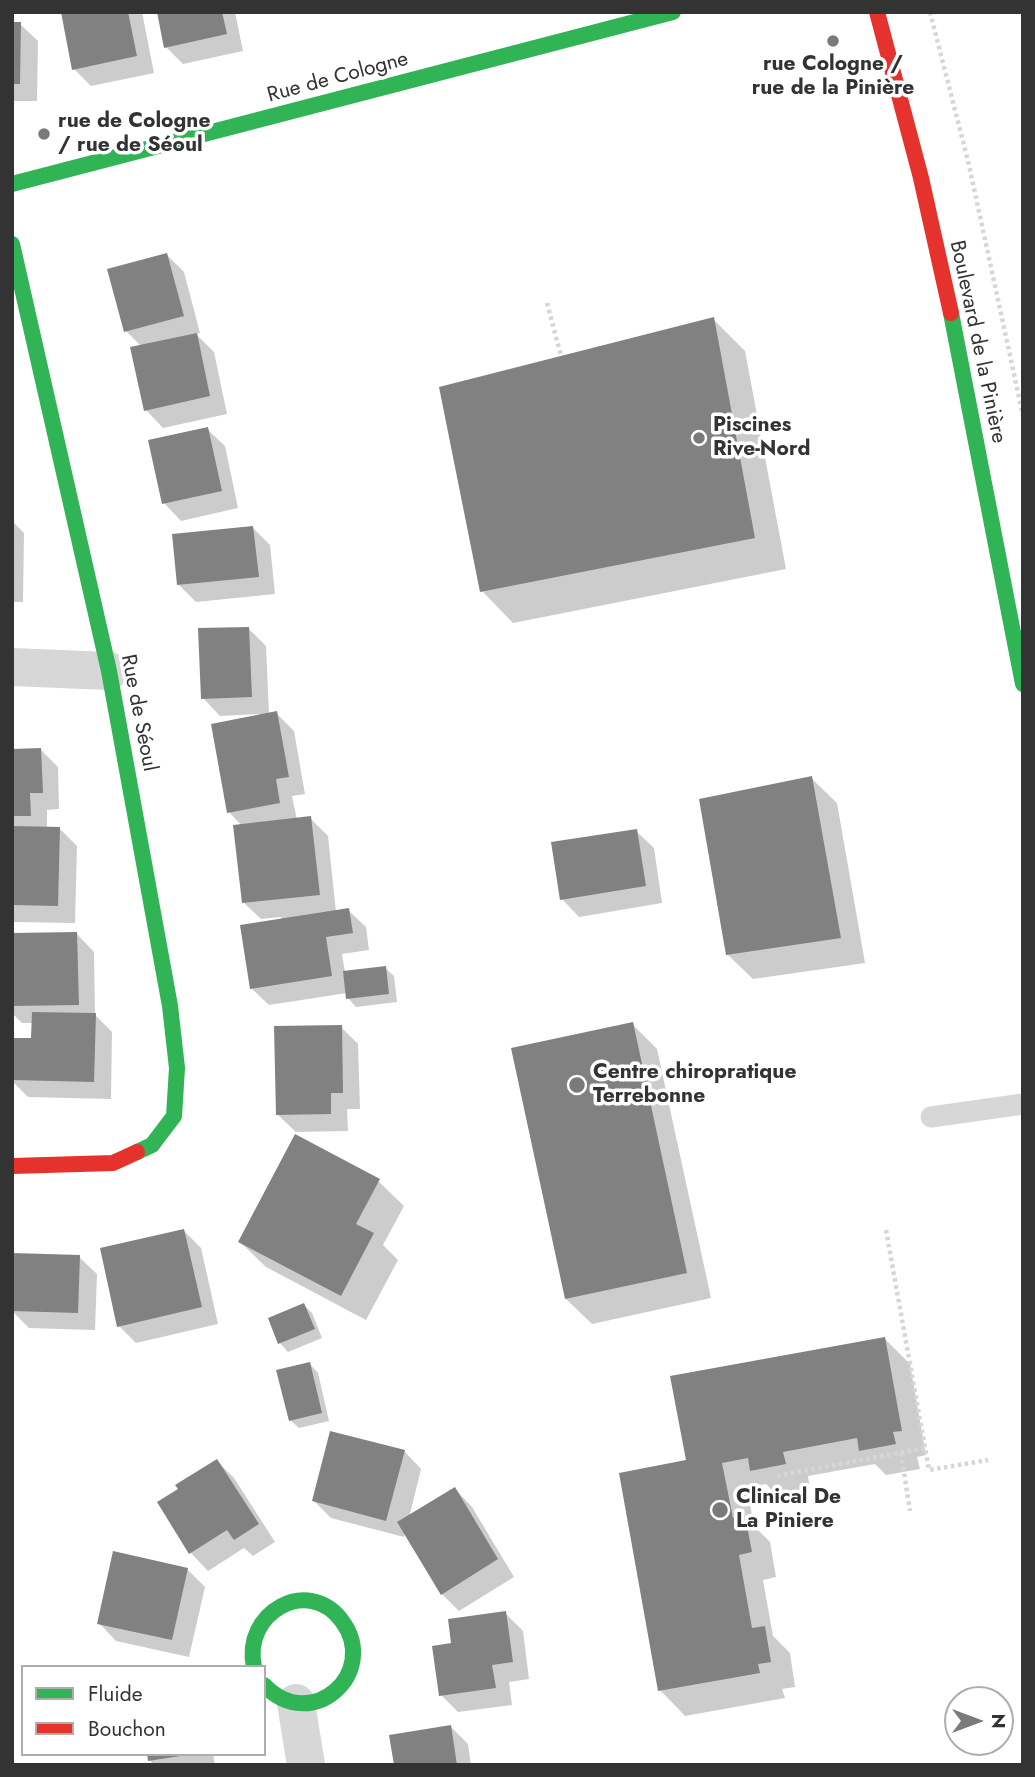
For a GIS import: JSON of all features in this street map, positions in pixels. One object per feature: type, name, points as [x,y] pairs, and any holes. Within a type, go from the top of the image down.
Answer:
[{"type":"street","name":"Rue de Cologne","points":[[12,184],[673,12]]},
{"type":"street","name":"Boulevard de la Pinière","points":[[877,12],[948,304],[997,541],[1023,684]]},
{"type":"street","name":"Rue de Séoul","points":[[12,244],[109,671],[170,1006],[177,1068],[174,1116],[152,1145],[113,1163],[12,1166]]},
{"type":"street","points":[[12,667],[109,671]]},
{"type":"street","points":[[254,1665],[252,1644],[257,1628],[266,1615],[280,1606],[295,1601],[313,1601],[329,1608],[342,1619],[351,1634],[354,1651],[351,1668],[343,1684],[329,1696],[314,1702],[280,1694]]},
{"type":"street","points":[[280,1694],[306,1765]]},
{"type":"lane","points":[[931,1117],[1023,1104]]},
{"type":"path","name":"Boulevard de la Pinière","points":[[930,12],[950,83],[1023,416]]},
{"type":"path","points":[[547,303],[561,356]]},
{"type":"path","points":[[886,1230],[929,1470],[988,1460]]},
{"type":"path","points":[[777,1476],[925,1448]]},
{"type":"path","points":[[901,1453],[911,1511]]},
{"type":"building","points":[[61,12],[128,12],[137,56],[72,70]]},
{"type":"building","points":[[157,12],[222,12],[227,34],[164,48]]},
{"type":"building","points":[[12,22],[21,22],[20,84],[12,84]]},
{"type":"building","points":[[167,253],[184,316],[124,332],[107,269]]},
{"type":"building","points":[[714,317],[755,538],[480,592],[439,387]]},
{"type":"building","points":[[197,333],[210,396],[144,411],[130,347]]},
{"type":"building","points":[[208,427],[222,491],[162,504],[148,440]]},
{"type":"building","points":[[253,526],[259,577],[177,585],[172,534]]},
{"type":"building","points":[[249,627],[252,697],[201,699],[198,628]]},
{"type":"building","points":[[277,711],[289,777],[276,779],[280,803],[227,813],[211,724]]},
{"type":"building","points":[[41,748],[43,793],[30,793],[31,816],[12,816],[12,749]]},
{"type":"building","points":[[812,776],[841,938],[726,955],[699,799]]},
{"type":"building","points":[[311,816],[320,895],[242,903],[233,825]]},
{"type":"building","points":[[12,826],[60,827],[58,906],[12,905]]},
{"type":"building","points":[[637,829],[646,886],[560,900],[551,842]]},
{"type":"building","points":[[349,908],[353,933],[326,937],[332,976],[250,989],[240,925]]},
{"type":"building","points":[[77,932],[79,1005],[12,1006],[12,933]]},
{"type":"building","points":[[386,966],[389,994],[346,999],[343,971]]},
{"type":"building","points":[[32,1012],[96,1013],[94,1082],[12,1080],[12,1038],[31,1038]]},
{"type":"building","points":[[633,1022],[687,1273],[565,1299],[511,1048]]},
{"type":"building","points":[[342,1025],[343,1093],[331,1093],[331,1114],[276,1115],[274,1026]]},
{"type":"building","points":[[295,1134],[380,1179],[356,1224],[374,1233],[341,1296],[238,1242]]},
{"type":"building","points":[[184,1229],[202,1307],[117,1327],[100,1248]]},
{"type":"building","points":[[12,1253],[80,1255],[78,1313],[12,1311]]},
{"type":"building","points":[[304,1303],[315,1329],[278,1344],[268,1318]]},
{"type":"building","points":[[885,1337],[902,1431],[893,1432],[896,1444],[859,1451],[857,1438],[783,1452],[786,1464],[750,1471],[748,1458],[722,1463],[733,1518],[745,1515],[752,1552],[739,1555],[752,1628],[765,1626],[771,1662],[758,1664],[760,1673],[658,1691],[619,1473],[686,1460],[670,1376]]},
{"type":"building","points":[[310,1362],[322,1413],[289,1421],[276,1370]]},
{"type":"building","points":[[330,1431],[405,1450],[386,1521],[312,1501]]},
{"type":"building","points":[[217,1459],[259,1524],[234,1540],[227,1530],[189,1554],[157,1502],[178,1489],[175,1485]]},
{"type":"building","points":[[455,1487],[498,1559],[441,1595],[397,1522]]},
{"type":"building","points":[[113,1551],[188,1568],[172,1640],[97,1624]]},
{"type":"building","points":[[506,1611],[513,1662],[492,1665],[496,1688],[439,1696],[432,1646],[451,1643],[448,1619]]},
{"type":"building","points":[[451,1725],[457,1765],[394,1765],[389,1735]]},
{"type":"building","points":[[147,1756],[180,1756],[148,1761]]},
{"type":"traffic: fast","points":[[12,184],[673,12]]},
{"type":"traffic: fast","points":[[12,244],[109,671],[170,1006],[177,1068],[174,1116],[152,1145],[137,1152]]},
{"type":"traffic: fast","points":[[951,313],[1023,684]]},
{"type":"traffic: fast","points":[[254,1665],[253,1648],[258,1631],[268,1617],[281,1606],[296,1601],[312,1601],[328,1608],[342,1621],[352,1640],[353,1660],[347,1677],[335,1691],[320,1700],[302,1703],[283,1699],[266,1686]]},
{"type":"traffic: jam","points":[[877,12],[921,178],[951,313]]},
{"type":"traffic: jam","points":[[12,1166],[113,1163],[137,1152]]},
{"type":"place","name":"rue Cologne / rue de la Pinière","points":[[833,41]]},
{"type":"place","name":"rue de Cologne / rue de Séoul","points":[[44,134]]},
{"type":"place","name":"Piscines Rive-Nord","points":[[699,438]]},
{"type":"place","name":"Centre chiropratique Terrebonne","points":[[577,1085]]},
{"type":"place","name":"Clinical De La Piniere","points":[[720,1510]]}]
